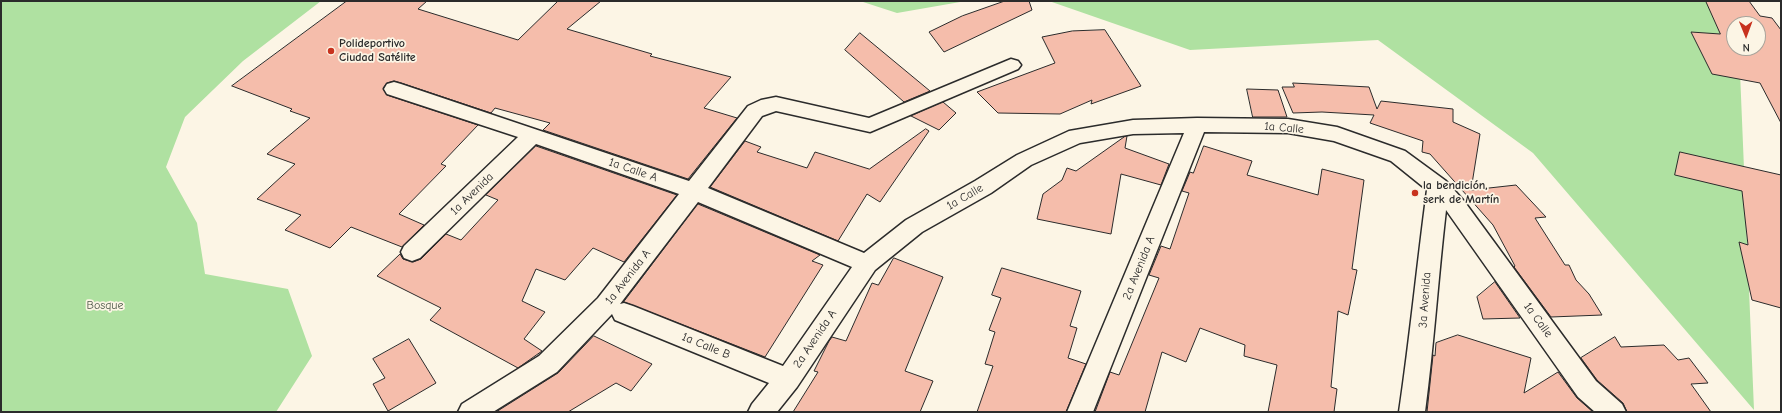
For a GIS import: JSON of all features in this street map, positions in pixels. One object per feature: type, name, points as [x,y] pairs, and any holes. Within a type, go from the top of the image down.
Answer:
[{"type":"street","name":"1a Avenida A","points":[[471,412],[548,364],[606,306],[755,111],[768,105],[776,104],[870,125],[1011,65]]},
{"type":"street","name":"1a Calle A","points":[[394,89],[694,191],[866,264]]},
{"type":"street","name":"1a Calle","points":[[866,264],[914,226],[983,187],[1024,160],[1076,136],[1133,127],[1197,124],[1288,126],[1337,134],[1398,156],[1438,187],[1456,207],[1587,389],[1613,412]]},
{"type":"street","name":"2a Avenida A","points":[[1080,412],[1197,124]]},
{"type":"street","name":"1a Avenida","points":[[412,252],[533,135]]},
{"type":"street","name":"3a Avenida","points":[[1412,412],[1422,340],[1425,291],[1438,187]]},
{"type":"street","name":"2a Avenida A","points":[[760,412],[788,379],[866,264]]},
{"type":"street","name":"1a Calle B","points":[[624,313],[788,379]]},
{"type":"green space","name":"Bosque","points":[[1,1],[321,1],[243,61],[185,117],[166,167],[197,223],[205,274],[288,289],[312,356],[276,412],[1,412]]},
{"type":"green space","points":[[860,1],[966,1],[897,13]]},
{"type":"green space","points":[[1049,1],[1737,1],[1735,16],[1726,16],[1726,56],[1739,56],[1754,410],[1533,153],[1378,40],[1190,50]]},
{"type":"building","points":[[347,1],[427,1],[418,9],[518,40],[558,1],[601,1],[567,29],[652,54],[650,56],[731,77],[704,108],[737,118],[688,179],[543,130],[550,123],[495,108],[491,113],[401,83],[394,81],[387,83],[383,88],[387,95],[478,125],[441,164],[446,166],[399,214],[424,225],[402,247],[351,227],[330,248],[285,230],[301,215],[257,199],[295,164],[267,154],[310,118],[290,111],[292,109],[232,86]]},
{"type":"building","points":[[1005,1],[1029,1],[1032,10],[944,52],[929,32],[962,16]]},
{"type":"building","points":[[1706,1],[1749,1],[1760,16],[1726,16],[1726,56],[1766,56],[1766,17],[1772,18],[1781,30],[1781,123],[1760,83],[1712,74],[1691,32],[1720,34]]},
{"type":"building","points":[[1105,30],[1141,86],[1091,104],[1092,100],[1060,114],[998,113],[977,92],[1055,63],[1042,37],[1072,31]]},
{"type":"building","points":[[860,33],[930,91],[904,102],[845,50]]},
{"type":"building","points":[[1293,83],[1369,87],[1377,109],[1381,101],[1453,109],[1453,122],[1480,134],[1471,190],[1516,185],[1546,217],[1535,218],[1565,265],[1569,265],[1576,280],[1589,294],[1602,315],[1551,317],[1514,267],[1515,266],[1493,225],[1430,154],[1422,152],[1423,141],[1370,123],[1374,115],[1322,112],[1293,113],[1282,87],[1294,87]]},
{"type":"building","points":[[1247,89],[1278,90],[1287,117],[1253,117]]},
{"type":"building","points":[[943,102],[956,113],[939,130],[911,116]]},
{"type":"building","points":[[926,129],[929,131],[880,202],[867,194],[838,241],[710,187],[745,141],[761,147],[757,152],[807,168],[815,152],[869,169]]},
{"type":"building","points":[[1127,136],[1125,148],[1169,164],[1161,185],[1121,174],[1111,234],[1037,219],[1043,194],[1062,180],[1067,168],[1076,171]]},
{"type":"building","points":[[536,146],[677,195],[624,262],[593,248],[565,280],[536,269],[522,301],[545,312],[524,339],[542,351],[518,368],[430,320],[441,308],[377,276],[400,254],[403,259],[413,262],[421,259],[446,234],[461,240],[498,200],[486,195]]},
{"type":"building","points":[[1204,146],[1252,161],[1247,175],[1318,195],[1322,169],[1364,180],[1352,269],[1357,270],[1348,315],[1338,311],[1331,387],[1337,389],[1334,412],[1268,412],[1277,365],[1244,356],[1245,345],[1200,328],[1186,362],[1162,352],[1145,412],[1095,412],[1110,372],[1119,375],[1159,278],[1149,275],[1161,246],[1170,249],[1189,193],[1182,191],[1190,172],[1193,173]]},
{"type":"building","points":[[1680,152],[1781,175],[1781,308],[1752,300],[1739,242],[1748,245],[1742,191],[1675,175]]},
{"type":"building","points":[[698,204],[820,255],[812,261],[823,265],[765,357],[624,302]]},
{"type":"building","points":[[894,258],[943,277],[905,371],[933,381],[920,412],[793,412],[818,372],[814,371],[829,341],[832,337],[846,341],[872,283],[878,285]]},
{"type":"building","points":[[1002,268],[1081,291],[1070,326],[1077,328],[1068,358],[1086,364],[1066,412],[977,412],[993,366],[985,364],[995,332],[989,330],[1001,298],[992,295]]},
{"type":"building","points":[[1495,282],[1520,318],[1483,319],[1477,297]]},
{"type":"building","points":[[1458,335],[1531,358],[1524,393],[1558,372],[1577,398],[1593,412],[1427,412],[1433,355],[1435,356],[1436,343]]},
{"type":"building","points":[[594,336],[652,364],[631,391],[616,383],[568,412],[496,412],[558,373]]},
{"type":"building","points":[[1615,337],[1621,347],[1664,345],[1678,360],[1689,358],[1708,383],[1691,384],[1711,412],[1627,412],[1623,403],[1597,380],[1581,358]]},
{"type":"building","points":[[409,339],[436,383],[388,411],[373,384],[385,378],[373,359]]},
{"type":"place","name":"Polideportivo Ciudad Satélite","points":[[331,51]]},
{"type":"place","name":"la bendición, serk de Martín","points":[[1415,193]]}]
